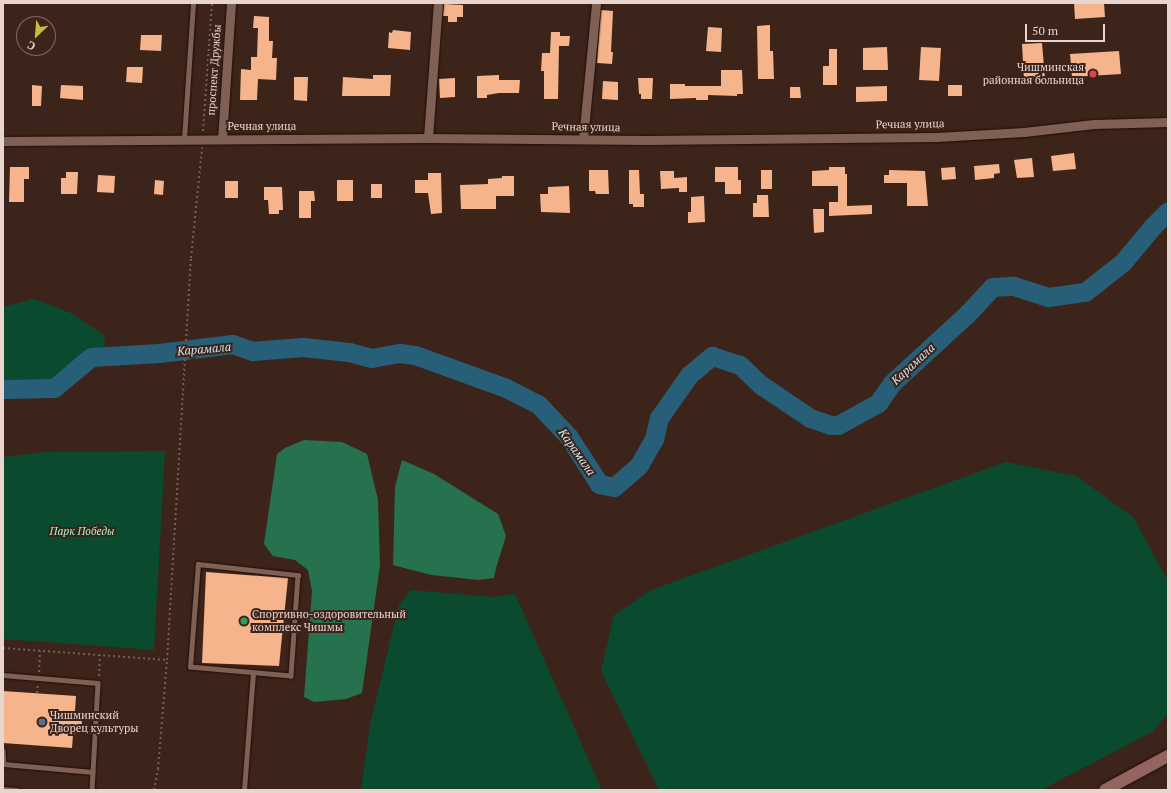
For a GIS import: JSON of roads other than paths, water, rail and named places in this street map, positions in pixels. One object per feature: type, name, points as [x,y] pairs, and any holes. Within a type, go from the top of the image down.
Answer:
[{"type":"street","name":"проспект Дружбы","points":[[222,139],[231,3]]},
{"type":"street","points":[[428,138],[438,3]]},
{"type":"street","points":[[583,139],[596,3]]},
{"type":"street","name":"Речная улица","points":[[3,141],[184,139],[936,137],[1024,132],[1094,124],[1168,122]]},
{"type":"street","points":[[1105,790],[1168,756]]},
{"type":"lane","points":[[184,139],[193,3]]},
{"type":"lane","points":[[198,564],[298,575],[291,676],[252,674],[190,667],[198,564]]},
{"type":"lane","points":[[244,790],[252,674]]},
{"type":"lane","points":[[3,675],[98,683],[92,790]]},
{"type":"lane","points":[[3,750],[4,764],[93,772]]},
{"type":"lane","points":[[3,789],[16,790]]},
{"type":"waterway","name":"Карамала","points":[[3,389],[54,388],[91,357],[159,353],[232,344],[252,351],[303,347],[349,352],[371,358],[400,353],[415,355],[506,388],[538,404],[569,437],[599,484],[614,487],[639,465],[654,439],[659,418],[689,375],[712,356],[740,365],[761,385],[810,418],[830,425],[838,425],[878,403],[892,383],[968,313],[992,287],[1014,286],[1048,297],[1085,292],[1123,262],[1153,226],[1168,211]]},
{"type":"place","name":"Чишминская районная больница","points":[[1093,74]]},
{"type":"place","name":"Спортивно-оздоровительный комплекс Чишмы","points":[[244,621]]},
{"type":"place","name":"Чишминский Дворец культуры","points":[[42,722]]},
{"type":"park label","name":"Парк Победы","points":[[82,531]]}]
